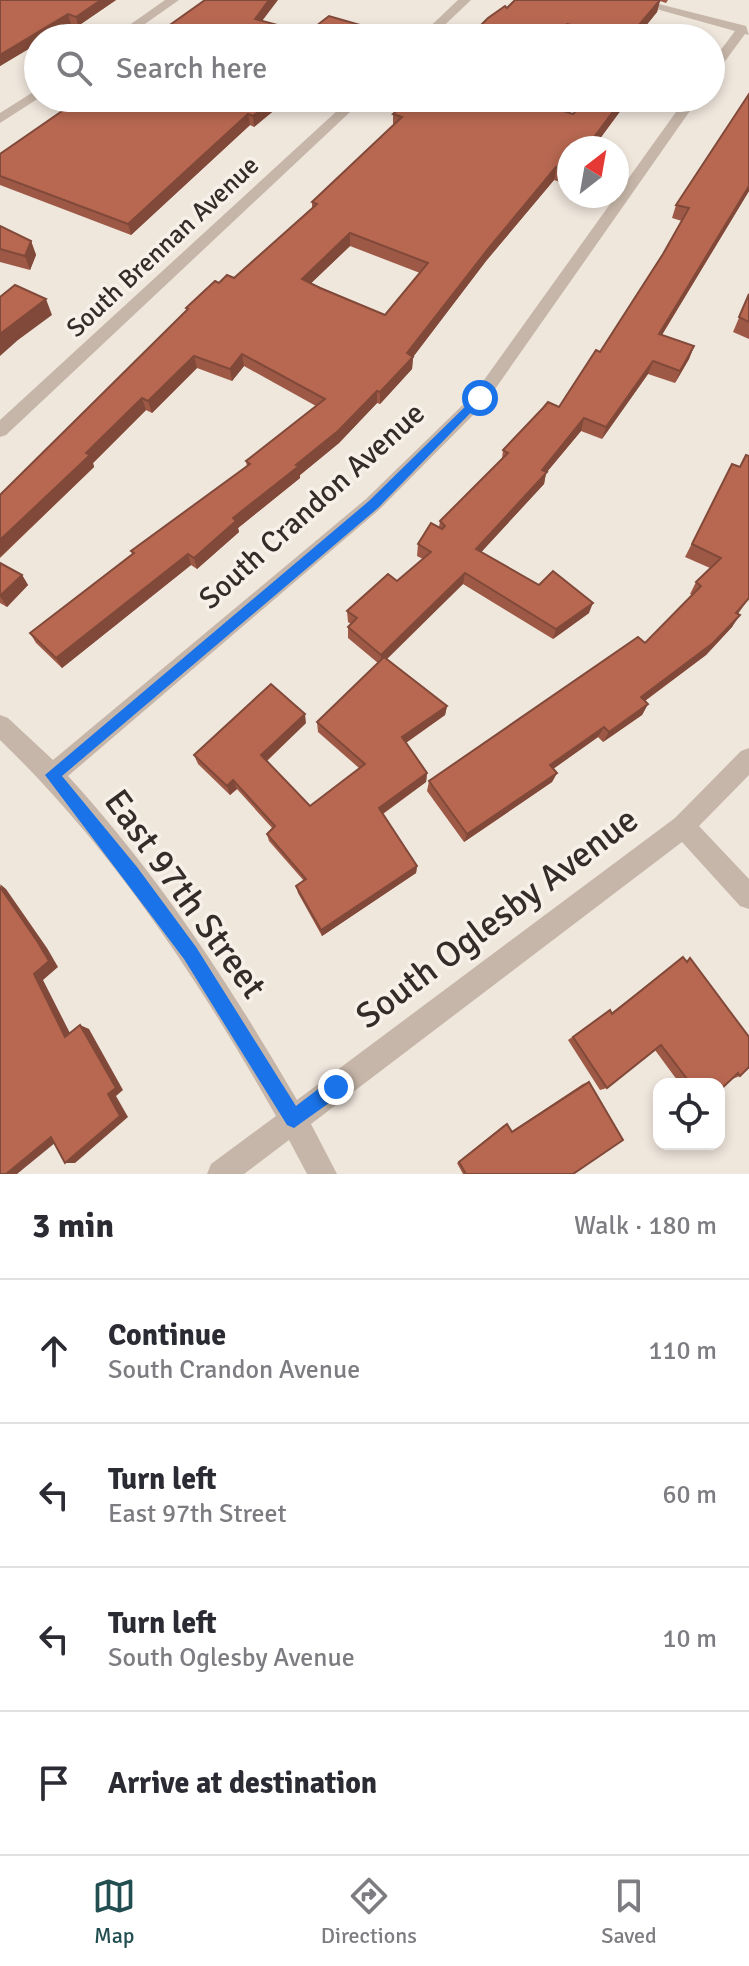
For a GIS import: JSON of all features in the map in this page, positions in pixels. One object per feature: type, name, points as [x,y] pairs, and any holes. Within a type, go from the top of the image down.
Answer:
[{"type":"street","points":[[138,24],[173,0]]},
{"type":"street","points":[[439,24],[465,0]]},
{"type":"street","points":[[630,0],[722,24]]},
{"type":"street","points":[[725,25],[745,30],[725,55]]},
{"type":"street","points":[[0,119],[24,103]]},
{"type":"street","name":"South Brennan Avenue","points":[[0,430],[344,112]]},
{"type":"street","name":"South Crandon Avenue","points":[[52,775],[373,504],[480,398],[683,112]]},
{"type":"street","name":"East 97th Street","points":[[0,725],[52,775],[131,872],[190,953],[294,1119]]},
{"type":"street","name":"South Oglesby Avenue","points":[[294,1119],[683,826],[749,759]]},
{"type":"street","points":[[683,826],[749,897]]},
{"type":"street","points":[[221,1174],[294,1119],[323,1174]]},
{"type":"building","points":[[0,0],[101,0],[76,17],[68,14],[51,24],[24,24],[24,41],[0,55]]},
{"type":"building","points":[[205,0],[269,0],[255,19],[274,24],[171,24]]},
{"type":"building","points":[[515,0],[660,0],[640,24],[482,24],[505,6],[507,8]]},
{"type":"building","points":[[329,16],[357,24],[319,24]]},
{"type":"building","points":[[749,94],[749,186],[659,334],[694,346],[680,371],[653,361],[606,427],[584,418],[542,470],[547,472],[476,549],[539,585],[553,571],[593,603],[556,629],[465,573],[381,655],[348,627],[357,618],[347,611],[388,574],[397,581],[431,552],[418,544],[431,523],[442,529],[445,526],[440,521],[508,453],[503,450],[548,402],[559,407],[596,350],[600,352],[663,254],[689,208],[676,205]]},
{"type":"building","points":[[61,112],[258,112],[253,116],[248,114],[128,224],[0,176],[0,154]]},
{"type":"building","points":[[613,112],[595,136],[557,136],[557,167],[407,353],[413,357],[380,392],[377,391],[338,431],[296,465],[299,466],[233,518],[236,521],[194,558],[188,554],[56,658],[30,633],[134,553],[131,551],[250,464],[246,461],[325,399],[242,354],[230,369],[194,356],[148,401],[142,398],[86,453],[90,455],[0,540],[0,495],[186,308],[215,281],[219,283],[227,275],[234,278],[317,204],[312,202],[402,117],[393,114]],"holes":[[[350,233],[428,263],[385,315],[302,279]]]},
{"type":"building","points":[[0,226],[31,241],[25,256],[0,249]]},
{"type":"building","points":[[15,285],[46,299],[0,334],[0,297]]},
{"type":"building","points":[[749,294],[749,322],[739,317]]},
{"type":"building","points":[[746,455],[749,456],[749,598],[736,613],[740,615],[713,643],[641,697],[648,704],[609,732],[604,727],[550,765],[557,773],[467,834],[429,781],[638,637],[645,643],[701,586],[696,582],[721,558],[692,544],[732,464],[740,467]]},
{"type":"building","points":[[0,563],[22,575],[0,596]]},
{"type":"building","points":[[384,657],[447,706],[402,737],[427,773],[379,808],[417,866],[321,930],[296,886],[306,879],[267,834],[275,826],[233,780],[227,786],[194,755],[271,684],[305,714],[261,755],[310,806],[365,764],[317,722]]},
{"type":"building","points":[[0,887],[49,961],[34,974],[65,1037],[80,1025],[116,1088],[108,1094],[120,1116],[65,1163],[51,1137],[6,1174],[0,1174]]},
{"type":"building","points":[[683,957],[687,962],[690,958],[749,1037],[749,1067],[725,1085],[725,1078],[686,1078],[661,1045],[607,1088],[573,1037],[610,1010],[612,1014]]},
{"type":"building","points":[[589,1082],[623,1140],[573,1174],[466,1174],[459,1162],[507,1124],[512,1132]]},
{"type":"route","points":[[336,1087],[294,1119],[190,953],[131,872],[52,775],[373,504],[480,398]]}]
